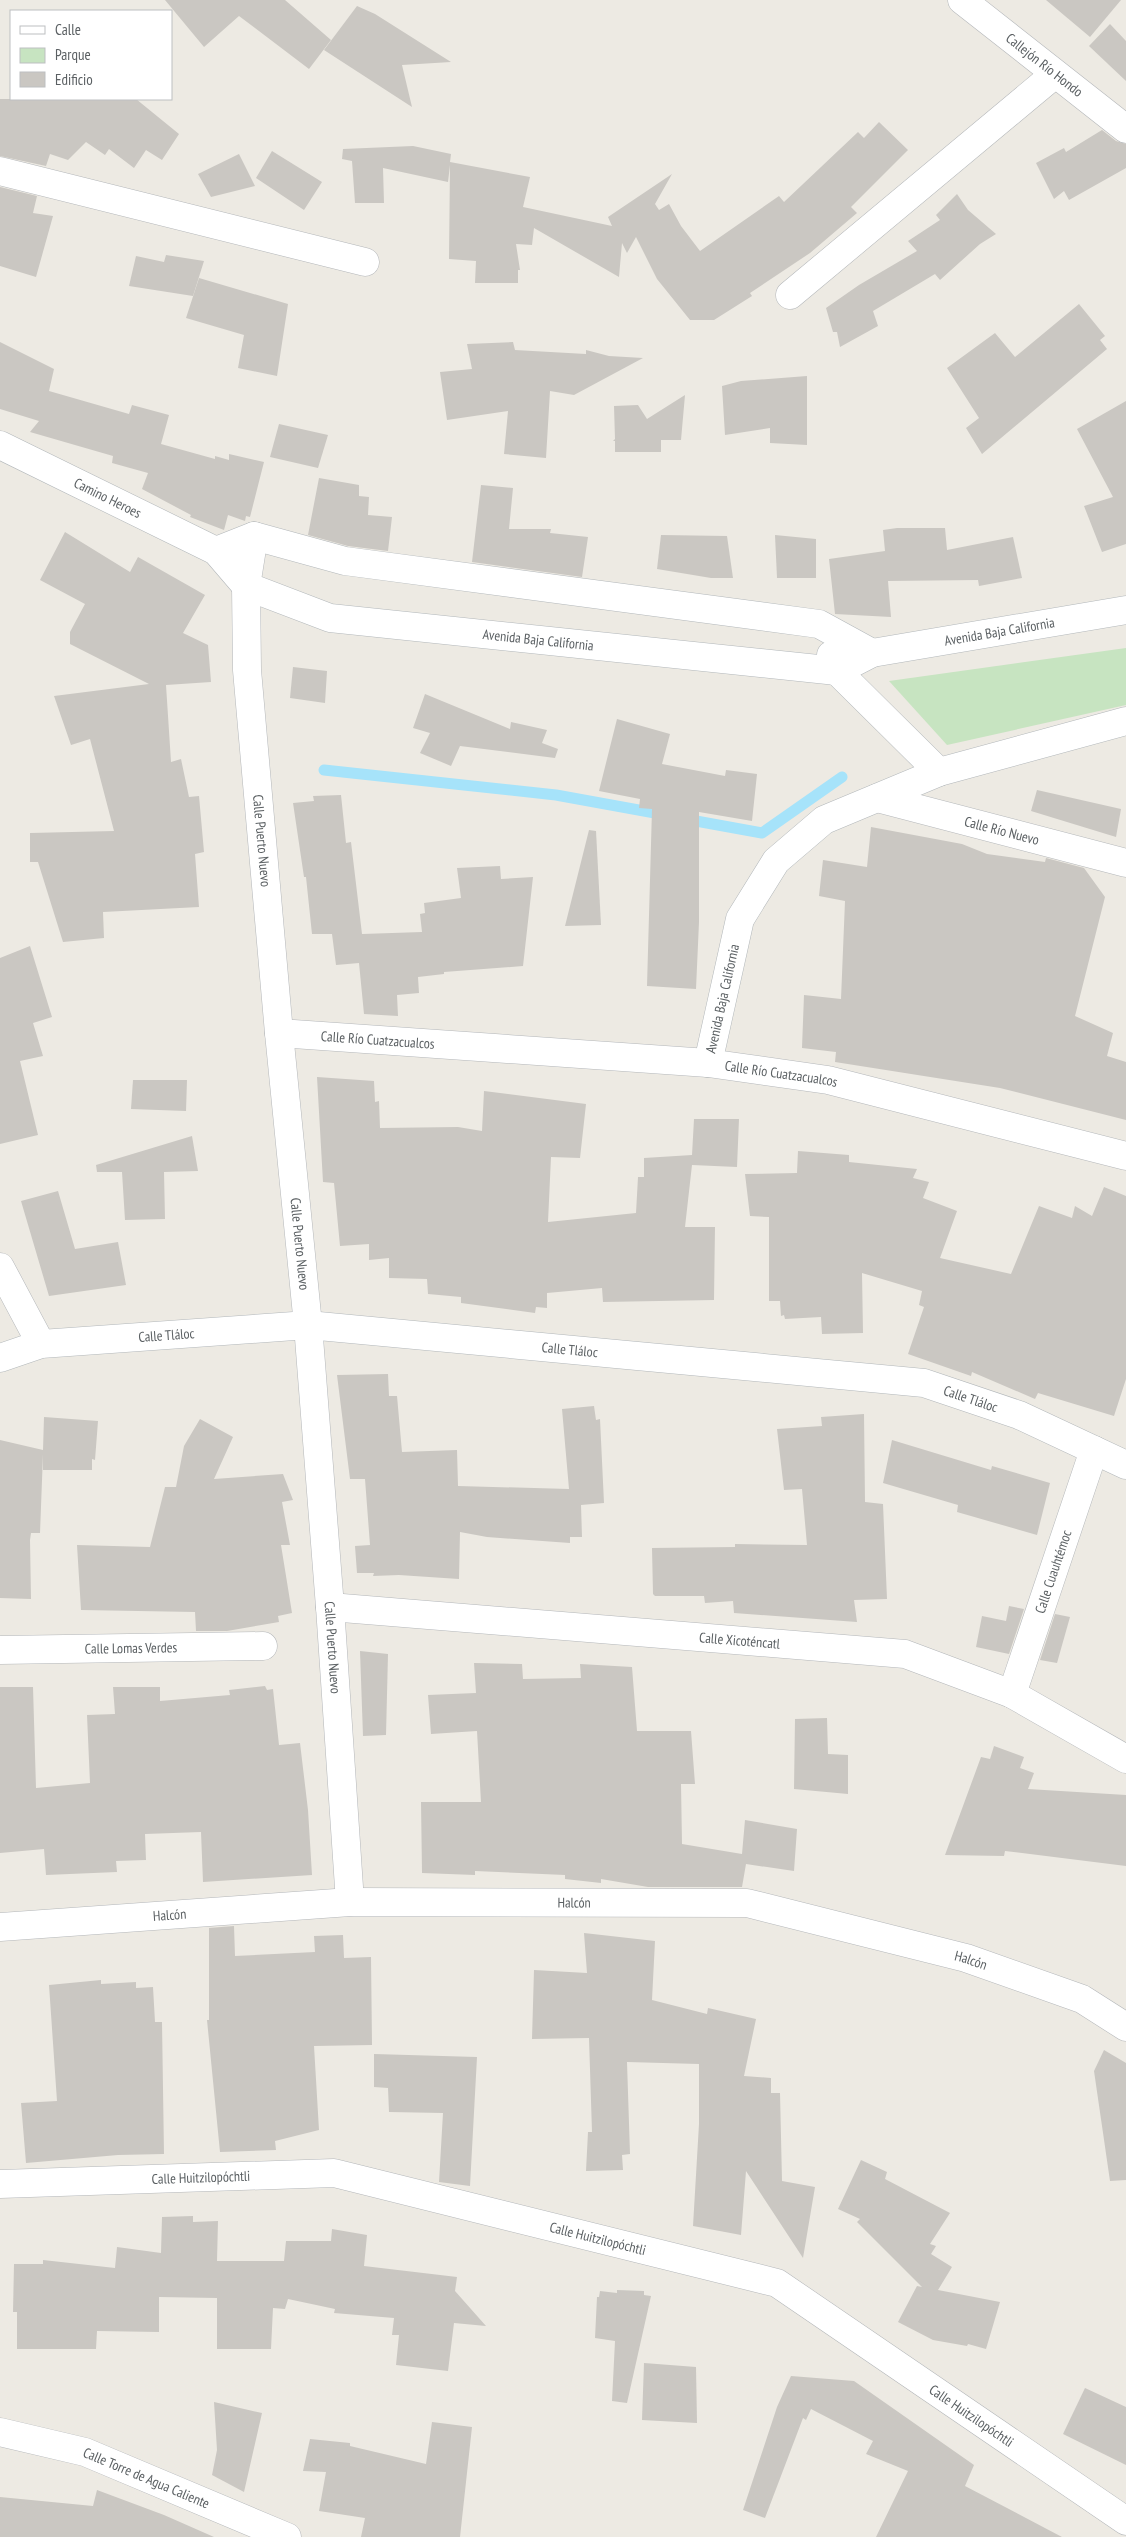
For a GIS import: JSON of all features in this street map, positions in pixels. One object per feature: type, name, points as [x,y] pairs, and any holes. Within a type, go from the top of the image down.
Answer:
[{"type":"street","name":"Callejón Río Hondo","points":[[962,0],[1126,129]]},
{"type":"street","points":[[790,295],[1055,74]]},
{"type":"street","points":[[0,171],[365,262]]},
{"type":"street","name":"Camino Heroes","points":[[0,445],[216,551],[246,586]]},
{"type":"street","points":[[216,551],[254,536],[345,561],[819,624],[872,653]]},
{"type":"street","name":"Calle Puerto Nuevo","points":[[254,536],[246,586],[247,670],[279,1033],[308,1325],[350,1902]]},
{"type":"street","name":"Avenida Baja California","points":[[246,586],[330,618],[837,671],[872,653],[1126,610]]},
{"type":"street","points":[[819,624],[837,671],[939,772]]},
{"type":"street","name":"Avenida Baja California","points":[[708,1063],[740,919],[776,861],[824,820],[939,772],[1126,721]]},
{"type":"street","name":"Calle Río Nuevo","points":[[877,798],[1126,863]]},
{"type":"street","name":"Calle Río Cuatzacualcos","points":[[279,1033],[708,1063],[828,1080],[1126,1156]]},
{"type":"street","points":[[0,1267],[41,1344]]},
{"type":"street","name":"Calle Tláloc","points":[[0,1358],[41,1344],[308,1325],[924,1383],[1019,1415],[1126,1465]]},
{"type":"street","name":"Calle Cuauhtémoc","points":[[1012,1694],[1094,1450]]},
{"type":"street","name":"Calle Xicoténcatl","points":[[330,1607],[905,1654],[1012,1694],[1126,1759]]},
{"type":"street","name":"Calle Lomas Verdes","points":[[0,1650],[263,1646]]},
{"type":"street","name":"Halcón","points":[[0,1927],[350,1902],[747,1902],[966,1958],[1082,1999],[1126,2027]]},
{"type":"street","name":"Calle Huitzilopóchtli","points":[[0,2184],[334,2173],[777,2283],[1126,2521]]},
{"type":"street","name":"Calle Torre de Agua Caliente","points":[[0,2432],[85,2452],[288,2537]]},
{"type":"green space","points":[[1126,648],[1126,705],[947,745],[889,681]]},
{"type":"building","points":[[165,0],[285,0],[331,40],[309,69],[239,16],[204,47]]},
{"type":"building","points":[[1046,0],[1121,0],[1090,37]]},
{"type":"building","points":[[357,6],[375,14],[451,62],[402,65],[412,107],[324,50]]},
{"type":"building","points":[[1110,24],[1126,41],[1126,81],[1089,46]]},
{"type":"building","points":[[0,99],[137,100],[179,134],[162,160],[146,150],[134,168],[109,149],[105,155],[86,142],[68,160],[50,154],[46,166],[0,156]]},
{"type":"building","points":[[879,122],[908,150],[851,207],[857,213],[810,253],[750,293],[752,296],[714,320],[690,320],[657,279],[636,237],[627,253],[622,243],[619,277],[534,228],[532,245],[516,244],[520,270],[518,270],[518,283],[475,283],[476,261],[449,259],[450,165],[448,182],[383,168],[384,203],[355,203],[352,161],[342,159],[343,149],[413,146],[451,154],[450,162],[530,177],[523,207],[612,226],[608,217],[672,174],[655,204],[659,210],[669,204],[681,226],[700,251],[779,196],[784,202],[858,132],[864,138]]},
{"type":"building","points":[[1102,130],[1116,141],[1126,144],[1126,168],[1069,200],[1064,191],[1054,199],[1036,163],[1064,148],[1066,152]]},
{"type":"building","points":[[272,151],[322,182],[304,210],[256,178]]},
{"type":"building","points":[[239,154],[255,186],[211,197],[198,174]]},
{"type":"building","points":[[0,187],[37,196],[33,213],[53,216],[36,277],[0,266]]},
{"type":"building","points":[[957,194],[968,210],[996,234],[980,244],[940,280],[935,274],[873,311],[878,326],[840,347],[837,332],[833,332],[826,308],[859,285],[917,251],[908,241],[940,220],[936,215]]},
{"type":"building","points":[[166,255],[204,261],[193,296],[129,286],[136,256],[164,262]]},
{"type":"building","points":[[199,278],[288,304],[277,376],[238,368],[244,335],[186,318]]},
{"type":"building","points":[[1079,304],[1105,336],[1100,340],[1107,349],[982,454],[966,428],[979,418],[947,368],[995,333],[1015,357]]},
{"type":"building","points":[[0,342],[54,369],[49,391],[129,414],[132,405],[169,415],[161,444],[215,459],[215,456],[229,460],[229,454],[264,462],[250,517],[246,516],[245,521],[228,515],[224,530],[190,517],[191,515],[142,489],[148,473],[112,463],[113,456],[30,432],[39,421],[0,409]]},
{"type":"building","points":[[513,342],[515,350],[586,354],[586,350],[609,356],[643,358],[574,395],[550,391],[546,458],[504,454],[508,411],[447,420],[440,372],[472,369],[467,344]]},
{"type":"building","points":[[807,376],[807,445],[770,443],[770,428],[725,435],[722,386],[741,381]]},
{"type":"building","points":[[685,395],[681,440],[661,440],[661,452],[615,452],[615,441],[613,441],[615,439],[614,406],[638,405],[647,419]]},
{"type":"building","points":[[1126,401],[1126,544],[1102,552],[1084,506],[1113,497],[1077,429]]},
{"type":"building","points":[[279,424],[328,435],[318,468],[270,457]]},
{"type":"building","points":[[319,478],[359,485],[359,496],[369,497],[368,515],[392,517],[388,551],[348,546],[308,535]]},
{"type":"building","points":[[481,485],[513,488],[509,529],[551,529],[550,533],[588,537],[582,577],[472,562]]},
{"type":"building","points":[[897,528],[945,528],[947,550],[1013,537],[1022,578],[979,586],[978,580],[888,581],[891,617],[835,614],[829,559],[885,551],[883,530]]},
{"type":"building","points":[[65,532],[130,572],[138,557],[205,595],[183,633],[208,645],[211,682],[166,685],[171,762],[181,759],[189,797],[199,796],[204,852],[195,854],[199,907],[103,912],[104,938],[63,942],[38,862],[30,862],[30,833],[114,831],[90,739],[71,745],[54,696],[149,684],[70,644],[70,632],[85,604],[40,580]]},
{"type":"building","points":[[661,535],[727,536],[733,578],[711,578],[657,569]]},
{"type":"building","points":[[775,535],[816,539],[816,578],[777,578]]},
{"type":"building","points":[[293,667],[327,671],[325,703],[290,698]]},
{"type":"building","points":[[425,694],[510,729],[511,722],[547,730],[542,743],[558,749],[555,758],[460,746],[451,766],[420,753],[430,733],[413,728]]},
{"type":"building","points":[[617,719],[670,734],[662,764],[725,776],[726,770],[757,774],[752,821],[699,812],[699,922],[696,989],[647,986],[652,809],[639,808],[640,799],[599,791]]},
{"type":"building","points":[[1037,790],[1121,809],[1116,837],[1031,811]]},
{"type":"building","points":[[341,795],[346,843],[351,842],[362,934],[422,932],[420,914],[425,913],[424,903],[461,898],[457,868],[500,866],[501,879],[533,877],[523,966],[444,972],[444,974],[418,977],[419,993],[397,995],[398,1016],[364,1014],[359,963],[336,965],[332,934],[312,934],[306,877],[304,877],[293,803],[314,801],[313,796]]},
{"type":"building","points":[[871,827],[962,844],[987,854],[1045,862],[1046,858],[1084,868],[1105,897],[1075,1016],[1113,1033],[1107,1056],[1126,1062],[1126,1120],[1000,1088],[835,1062],[836,1052],[802,1048],[804,995],[841,999],[845,901],[819,896],[823,860],[867,867]]},
{"type":"building","points":[[589,830],[596,831],[601,925],[565,926]]},
{"type":"building","points":[[30,946],[52,1017],[33,1023],[43,1056],[20,1061],[38,1135],[0,1144],[0,958]]},
{"type":"building","points":[[317,1077],[374,1081],[375,1102],[379,1101],[380,1128],[458,1127],[482,1131],[484,1091],[586,1104],[580,1158],[551,1157],[548,1222],[636,1213],[638,1177],[644,1177],[644,1158],[692,1155],[694,1119],[739,1119],[737,1167],[692,1165],[685,1227],[715,1227],[714,1300],[603,1302],[602,1288],[547,1293],[547,1308],[536,1307],[535,1313],[461,1303],[461,1297],[428,1294],[427,1279],[389,1278],[389,1258],[369,1260],[369,1244],[340,1246],[334,1183],[323,1182]]},
{"type":"building","points":[[133,1080],[187,1080],[186,1111],[131,1109]]},
{"type":"building","points":[[192,1136],[198,1171],[164,1172],[165,1219],[125,1220],[122,1172],[97,1172],[96,1165]]},
{"type":"building","points":[[798,1151],[849,1155],[849,1162],[917,1169],[913,1178],[929,1182],[923,1198],[957,1211],[940,1258],[1011,1274],[1039,1206],[1072,1218],[1075,1206],[1092,1216],[1104,1187],[1126,1196],[1126,1379],[1114,1416],[1038,1393],[1035,1399],[972,1372],[971,1376],[908,1354],[924,1307],[919,1305],[922,1291],[862,1273],[863,1333],[822,1334],[821,1317],[785,1319],[784,1315],[781,1316],[780,1301],[769,1301],[769,1217],[750,1216],[745,1174],[797,1173]]},
{"type":"building","points":[[58,1191],[75,1249],[118,1242],[126,1285],[49,1296],[21,1201]]},
{"type":"building","points":[[388,1374],[389,1396],[397,1396],[402,1452],[457,1450],[458,1486],[569,1489],[562,1409],[594,1406],[596,1420],[600,1419],[604,1503],[581,1505],[582,1537],[570,1537],[570,1543],[487,1537],[460,1532],[459,1579],[399,1575],[373,1576],[374,1573],[357,1573],[355,1546],[370,1545],[365,1479],[350,1479],[337,1375]]},
{"type":"building","points":[[864,1414],[865,1502],[883,1504],[887,1599],[854,1600],[857,1622],[734,1613],[733,1601],[705,1603],[704,1596],[655,1596],[653,1594],[652,1548],[735,1547],[735,1544],[807,1545],[802,1489],[784,1490],[777,1429],[822,1426],[821,1417]]},
{"type":"building","points":[[44,1417],[98,1421],[95,1460],[92,1459],[92,1470],[43,1470],[43,1454],[40,1533],[31,1533],[30,1540],[31,1599],[0,1598],[0,1440],[43,1450]]},
{"type":"building","points":[[200,1419],[233,1437],[214,1479],[283,1474],[293,1500],[282,1502],[290,1545],[281,1545],[292,1613],[278,1616],[279,1622],[227,1631],[196,1631],[195,1612],[81,1610],[77,1545],[150,1547],[165,1487],[176,1487],[184,1446]]},
{"type":"building","points":[[892,1440],[991,1470],[992,1466],[1050,1483],[1037,1535],[957,1512],[958,1505],[883,1483]]},
{"type":"building","points":[[1009,1606],[1024,1609],[1009,1654],[976,1647],[982,1616],[1006,1621]]},
{"type":"building","points":[[1055,1614],[1070,1617],[1057,1663],[1040,1660]]},
{"type":"building","points":[[360,1651],[388,1654],[386,1735],[363,1736]]},
{"type":"building","points":[[474,1663],[522,1664],[523,1679],[581,1678],[580,1664],[632,1667],[637,1731],[691,1731],[695,1784],[681,1784],[682,1844],[742,1854],[745,1820],[797,1829],[794,1871],[746,1864],[742,1887],[648,1887],[601,1879],[601,1883],[565,1879],[565,1875],[475,1871],[475,1875],[422,1873],[421,1802],[481,1802],[477,1731],[431,1734],[428,1695],[476,1693]]},
{"type":"building","points":[[265,1686],[267,1690],[273,1689],[279,1745],[300,1743],[308,1810],[312,1875],[203,1882],[201,1832],[145,1834],[146,1860],[116,1861],[117,1872],[46,1875],[44,1849],[0,1853],[0,1687],[33,1687],[36,1788],[90,1783],[87,1715],[115,1714],[113,1687],[160,1687],[160,1701],[230,1695],[229,1690]]},
{"type":"building","points":[[827,1718],[828,1754],[848,1755],[848,1794],[794,1789],[795,1719]]},
{"type":"building","points":[[994,1746],[1024,1757],[1020,1768],[1034,1773],[1028,1789],[1126,1795],[1126,1866],[1005,1851],[1004,1856],[945,1855],[981,1757],[990,1759]]},
{"type":"building","points":[[234,1926],[235,1956],[315,1952],[314,1936],[343,1935],[344,1958],[371,1957],[372,2045],[314,2046],[319,2130],[275,2141],[276,2150],[220,2152],[207,2020],[209,2020],[209,1928]]},
{"type":"building","points":[[584,1933],[655,1941],[652,2000],[707,2014],[708,2008],[756,2019],[744,2076],[771,2078],[771,2093],[780,2093],[782,2181],[815,2187],[803,2258],[746,2171],[741,2235],[693,2226],[699,2124],[699,2064],[627,2062],[630,2154],[622,2155],[623,2170],[586,2171],[588,2132],[592,2132],[589,2038],[532,2039],[534,1970],[587,1973]]},
{"type":"building","points":[[101,1980],[101,1984],[136,1982],[136,1988],[153,1987],[155,2022],[162,2022],[164,2154],[118,2155],[26,2163],[21,2103],[57,2101],[49,1985]]},
{"type":"building","points":[[1104,2050],[1126,2063],[1126,2180],[1110,2181],[1094,2071]]},
{"type":"building","points":[[374,2054],[477,2057],[470,2186],[439,2182],[443,2113],[389,2112],[388,2088],[374,2087]]},
{"type":"building","points":[[861,2160],[887,2172],[885,2179],[950,2213],[930,2244],[936,2246],[931,2254],[952,2267],[938,2290],[1000,2302],[986,2349],[968,2344],[967,2346],[933,2340],[898,2322],[917,2286],[922,2287],[857,2222],[860,2219],[838,2209]]},
{"type":"building","points":[[193,2216],[193,2222],[218,2221],[217,2261],[284,2261],[286,2241],[331,2241],[332,2229],[367,2235],[364,2266],[457,2277],[455,2291],[486,2326],[454,2323],[448,2371],[396,2365],[399,2335],[392,2335],[394,2318],[334,2313],[335,2309],[288,2299],[285,2309],[273,2308],[271,2349],[217,2349],[217,2298],[159,2297],[159,2332],[97,2331],[96,2349],[17,2349],[17,2312],[13,2312],[14,2264],[43,2264],[43,2260],[115,2268],[117,2247],[161,2253],[162,2217]]},
{"type":"building","points":[[617,2290],[644,2291],[644,2295],[651,2296],[627,2403],[612,2401],[615,2341],[595,2338],[597,2297],[599,2297],[600,2291],[617,2293]]},
{"type":"building","points":[[644,2363],[696,2367],[697,2423],[642,2420]]},
{"type":"building","points":[[791,2376],[854,2381],[974,2465],[965,2486],[1062,2537],[876,2537],[908,2471],[866,2454],[873,2441],[811,2409],[806,2420],[803,2418],[765,2518],[743,2510],[777,2407]]},
{"type":"building","points":[[1085,2388],[1126,2407],[1126,2465],[1063,2434]]},
{"type":"building","points":[[214,2402],[262,2413],[244,2492],[212,2475],[217,2450]]},
{"type":"building","points":[[432,2422],[472,2427],[460,2537],[361,2537],[365,2518],[319,2511],[326,2472],[303,2471],[310,2439],[350,2443],[350,2446],[426,2464]]},
{"type":"building","points":[[97,2490],[164,2515],[214,2537],[0,2537],[0,2497],[93,2506]]},
{"type":"waterway","points":[[324,770],[556,795],[666,815]]},
{"type":"waterway","points":[[685,819],[762,833],[842,777]]}]
